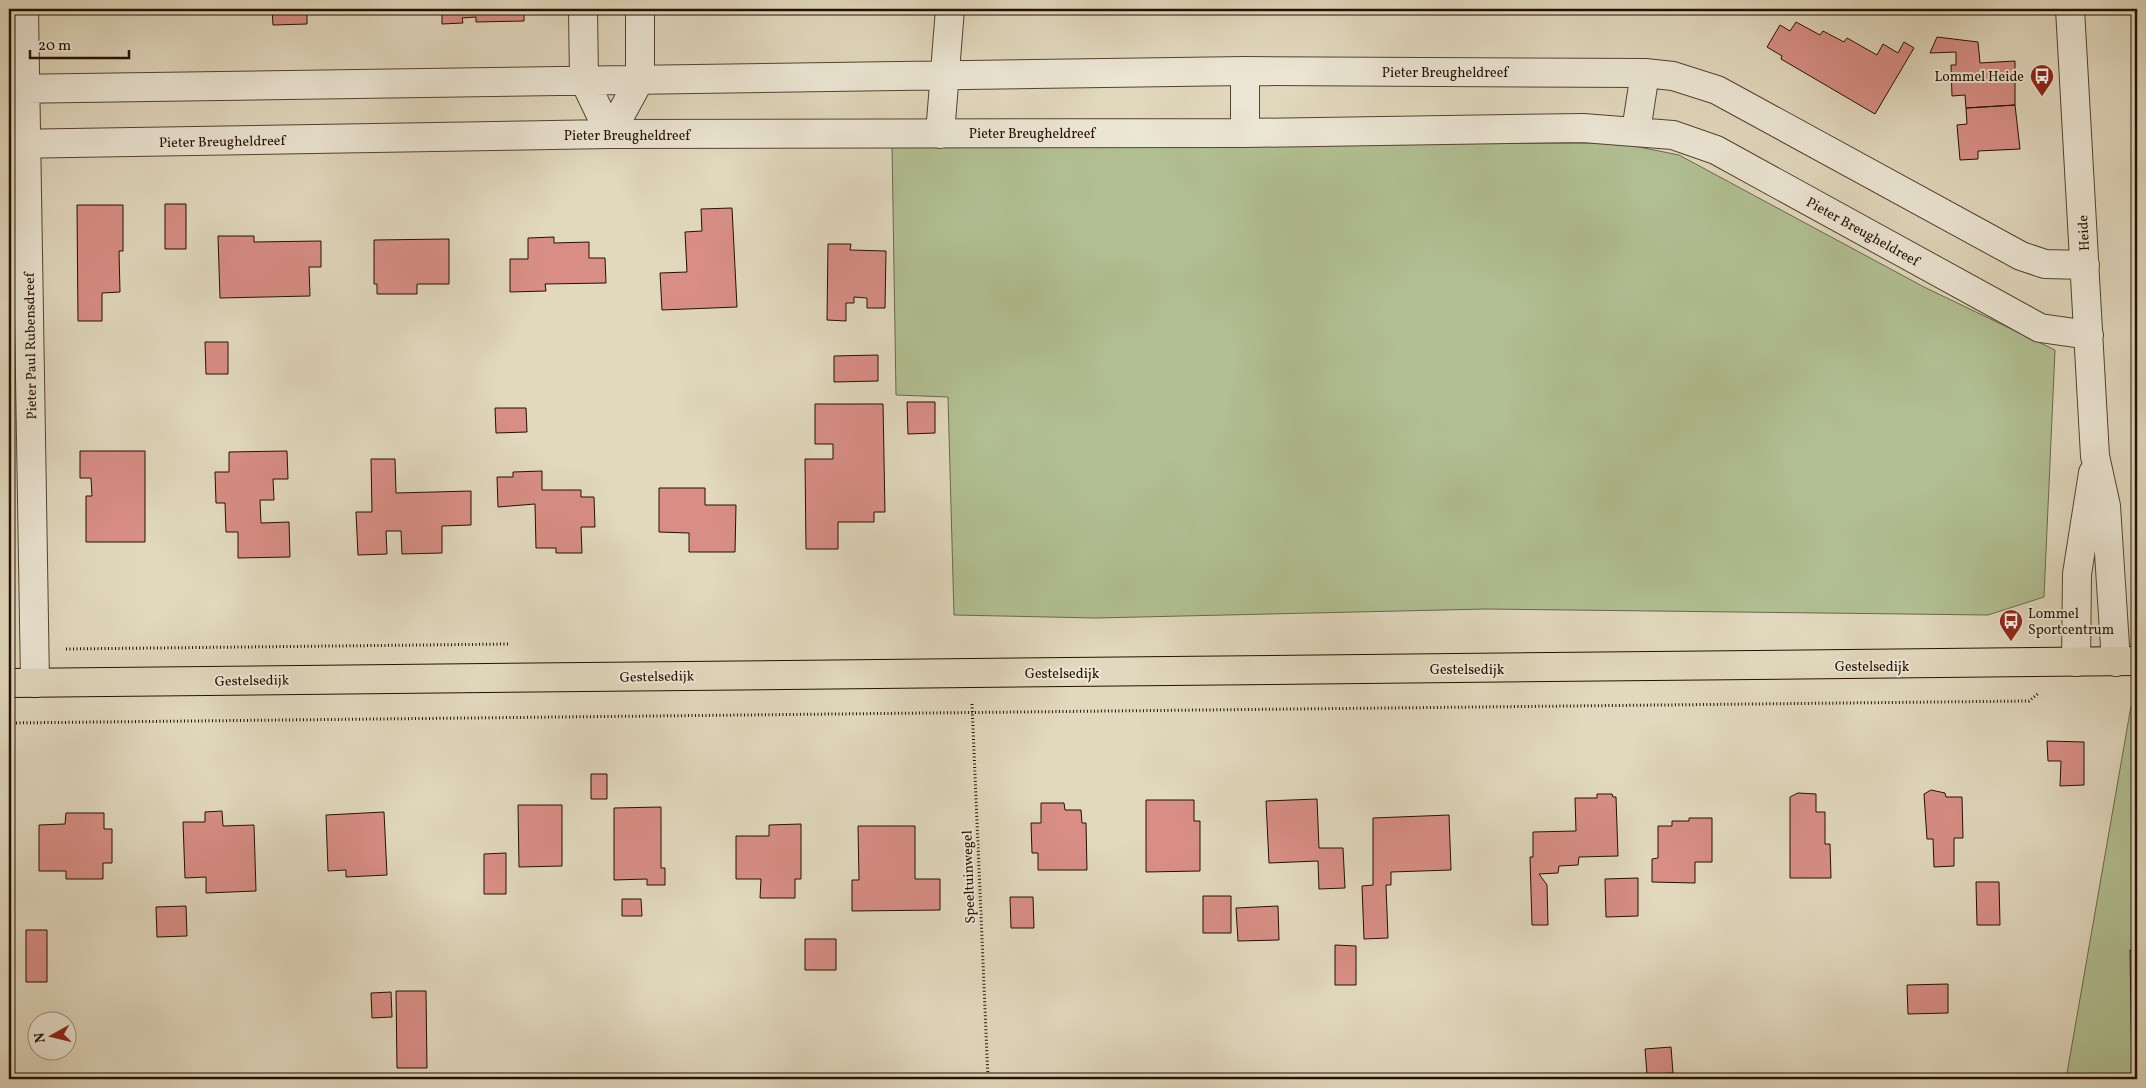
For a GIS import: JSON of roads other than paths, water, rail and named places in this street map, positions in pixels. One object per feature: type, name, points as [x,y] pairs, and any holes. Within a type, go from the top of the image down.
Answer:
[{"type":"main road","name":"Gestelsedijk","points":[[22,683],[2126,662]]},
{"type":"street","name":"Pieter Paul Rubensdreef","points":[[22,683],[17,89],[24,9]]},
{"type":"street","points":[[583,9],[584,80],[610,134]]},
{"type":"street","points":[[610,134],[640,79],[640,9]]},
{"type":"street","points":[[940,134],[950,9]]},
{"type":"street","name":"Heide","points":[[2070,9],[2095,456],[2106,506],[2126,662]]},
{"type":"street","name":"Pieter Breugheldreef","points":[[17,89],[1245,71],[1645,73],[1673,76],[1717,90],[2021,256],[2045,264],[2085,265]]},
{"type":"street","points":[[1245,71],[1245,133]]},
{"type":"street","points":[[1636,131],[1645,73]]},
{"type":"street","name":"Pieter Breugheldreef","points":[[18,144],[610,134],[1245,133],[1583,128],[1673,134],[1716,150],[2040,328],[2089,335]]},
{"type":"street","name":"Heide","points":[[2076,662],[2078,574],[2095,456]]},
{"type":"place","name":"Lommel Heide","points":[[2042,97]]},
{"type":"place","name":"Lommel Sportcentrum","points":[[2011,642]]}]
